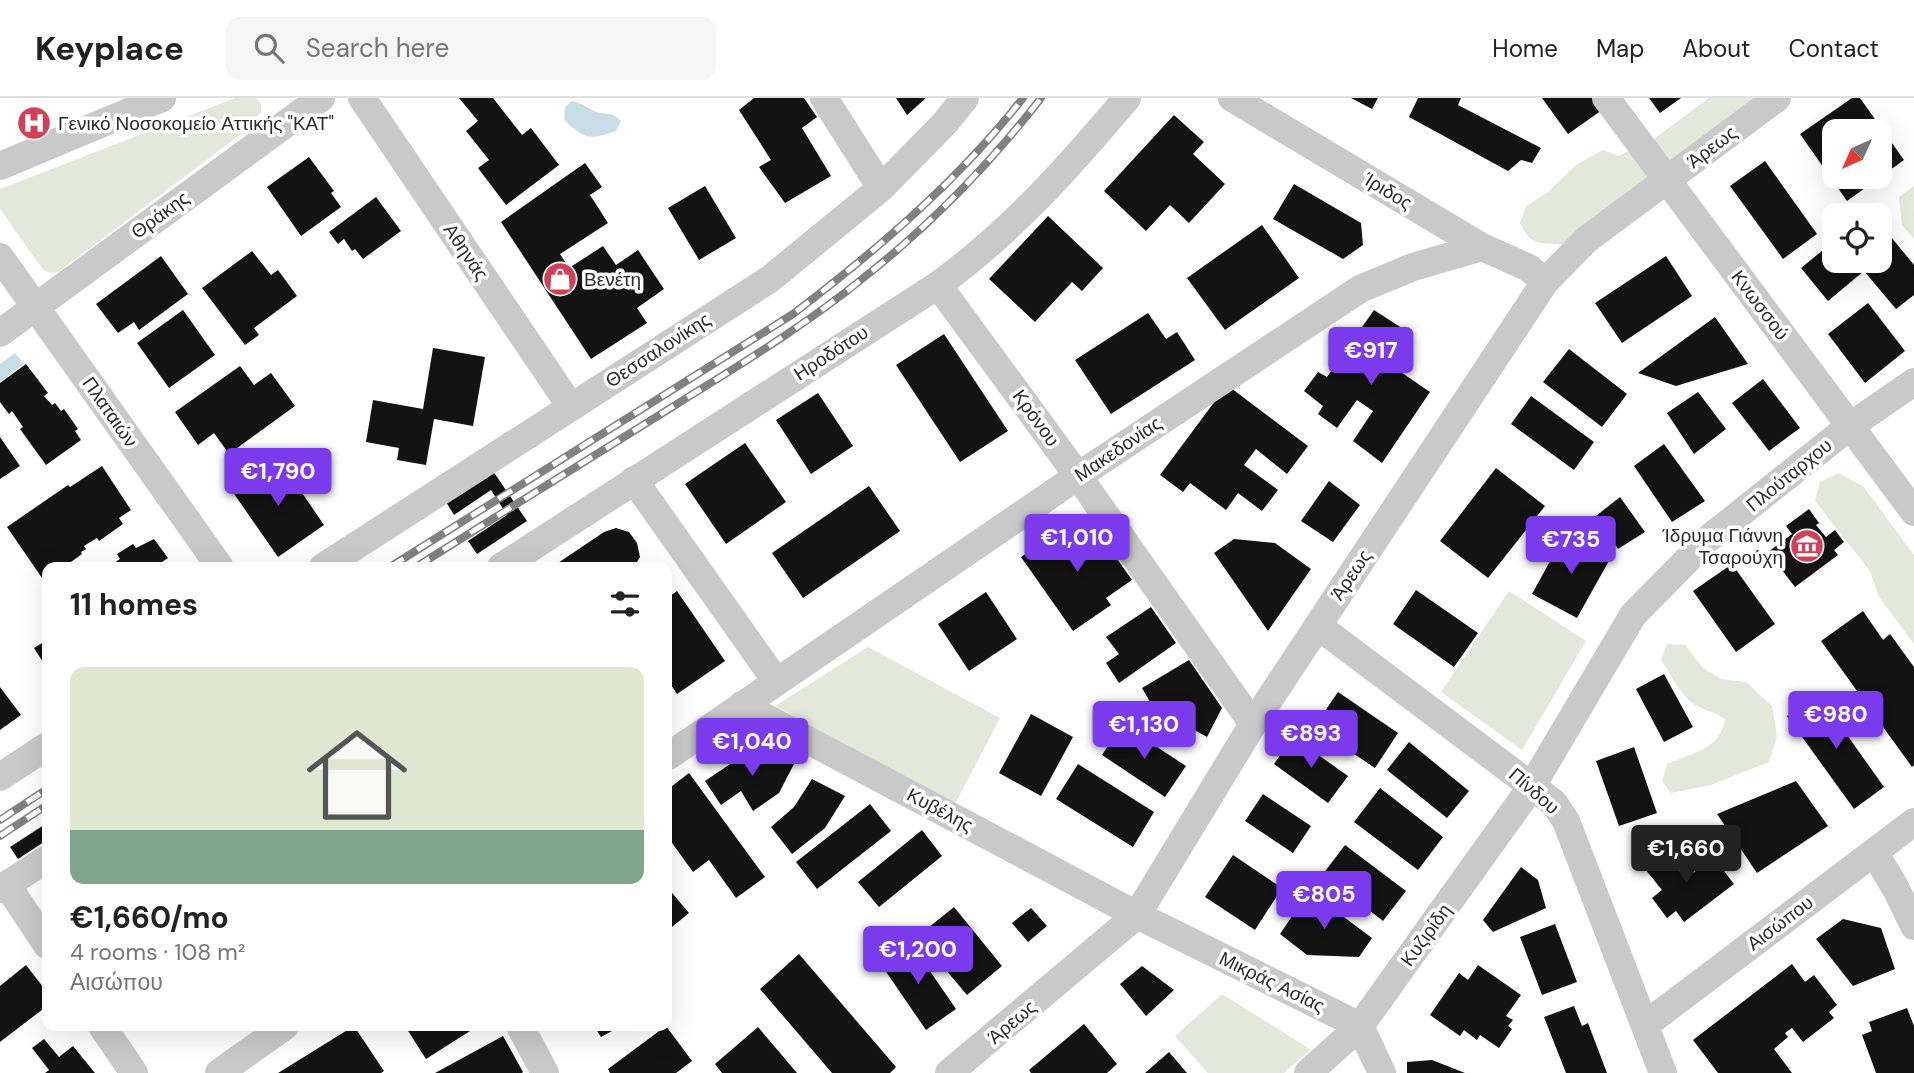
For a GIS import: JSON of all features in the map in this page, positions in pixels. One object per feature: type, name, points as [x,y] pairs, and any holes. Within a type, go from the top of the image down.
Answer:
[{"type":"street","points":[[0,166],[162,98]]},
{"type":"street","name":"Θράκης","points":[[0,333],[321,98]]},
{"type":"street","name":"Αθηνάς","points":[[362,98],[571,407]]},
{"type":"street","points":[[824,98],[881,188]]},
{"type":"street","name":"Θεσσαλονίκης","points":[[331,562],[770,279],[881,188],[945,123],[965,98]]},
{"type":"street","name":"Ηροδότου","points":[[509,562],[938,285],[977,256],[1007,230],[1087,146],[1127,98]]},
{"type":"street","name":"Ίριδος","points":[[1232,98],[1482,247],[1529,268],[1545,282]]},
{"type":"street","name":"Κνωσσού","points":[[1606,98],[1914,512]]},
{"type":"street","name":"Άρεως","points":[[949,1073],[1138,915],[1253,724],[1545,282],[1586,240],[1777,98]]},
{"type":"street","name":"Μακεδονίας","points":[[672,754],[1078,476],[1360,289],[1413,267],[1482,247]]},
{"type":"street","name":"Πλαταιών","points":[[0,257],[216,562]]},
{"type":"street","name":"Κρόνου","points":[[938,285],[1078,476],[1253,724]]},
{"type":"street","name":"Πλούταρχου","points":[[1532,786],[1633,615],[1708,539],[1850,426],[1914,382]]},
{"type":"street","points":[[634,480],[776,681]]},
{"type":"street","name":"Πίνδου","points":[[1318,626],[1553,803],[1566,821],[1662,1073]]},
{"type":"street","name":"Κυβέλης","points":[[742,705],[1138,915]]},
{"type":"street","points":[[0,776],[42,749]]},
{"type":"street","name":"Κυζιρίδη","points":[[1308,1073],[1360,1026],[1532,786]]},
{"type":"street","name":"Αισώπου","points":[[1645,1025],[1914,822]]},
{"type":"street","points":[[1874,852],[1914,926]]},
{"type":"street","points":[[42,862],[3,887],[42,938]]},
{"type":"street","name":"Μικράς Ασίας","points":[[1138,915],[1360,1026]]},
{"type":"street","points":[[1360,1026],[1382,1073]]},
{"type":"street","points":[[105,1031],[134,1073]]},
{"type":"street","points":[[219,1073],[278,1031]]},
{"type":"street","points":[[523,1031],[545,1073]]},
{"type":"shaded area","points":[[235,98],[256,98],[261,104],[261,112],[244,132],[58,272],[44,271],[0,209],[0,189]]},
{"type":"shaded area","points":[[1709,98],[1756,98],[1564,244],[1537,242],[1524,231],[1520,223],[1526,206],[1548,192],[1576,165],[1603,150],[1618,156],[1651,141]]},
{"type":"shaded area","points":[[1914,186],[1914,239],[1902,225],[1899,197]]},
{"type":"shaded area","points":[[1838,473],[1863,486],[1914,555],[1914,644],[1879,597],[1870,571],[1815,501],[1820,482]]},
{"type":"shaded area","points":[[1509,591],[1586,641],[1522,750],[1441,692]]},
{"type":"shaded area","points":[[1667,644],[1685,645],[1703,668],[1721,679],[1746,682],[1772,706],[1777,736],[1769,762],[1711,785],[1671,793],[1662,781],[1667,764],[1711,744],[1718,737],[1725,719],[1695,705],[1680,690],[1661,660]]},
{"type":"shaded area","points":[[868,647],[1000,718],[955,804],[775,706]]},
{"type":"shaded area","points":[[1222,994],[1311,1049],[1284,1073],[1208,1073],[1175,1036]]},
{"type":"water","points":[[572,101],[617,118],[621,121],[616,131],[593,137],[577,131],[564,120],[565,107]]},
{"type":"water","points":[[15,353],[24,364],[0,382],[0,364]]},
{"type":"building","points":[[459,98],[493,98],[522,135],[531,128],[559,165],[506,205],[478,168],[489,160],[466,131],[478,121]]},
{"type":"building","points":[[754,98],[804,98],[817,117],[802,128],[831,176],[785,203],[759,167],[771,160],[739,110]]},
{"type":"building","points":[[896,98],[926,98],[907,115]]},
{"type":"building","points":[[1351,98],[1378,98],[1372,109]]},
{"type":"building","points":[[1418,98],[1461,98],[1458,105],[1541,148],[1532,163],[1521,160],[1508,171],[1409,117]]},
{"type":"building","points":[[1542,98],[1598,98],[1605,108],[1568,134]]},
{"type":"building","points":[[1649,98],[1681,98],[1660,113]]},
{"type":"building","points":[[1852,98],[1860,98],[1875,119],[1822,119],[1822,165],[1800,134]]},
{"type":"building","points":[[1174,115],[1204,142],[1193,154],[1225,184],[1189,223],[1170,205],[1146,231],[1104,191]]},
{"type":"building","points":[[1892,143],[1904,160],[1892,169]]},
{"type":"building","points":[[309,157],[334,191],[331,193],[341,207],[301,236],[267,187]]},
{"type":"building","points":[[1765,161],[1817,234],[1783,259],[1730,186]]},
{"type":"building","points":[[585,163],[602,187],[590,195],[608,223],[560,254],[569,268],[603,246],[616,265],[638,250],[664,289],[637,308],[647,323],[591,359],[501,222]]},
{"type":"building","points":[[1294,184],[1361,223],[1363,245],[1343,259],[1273,219]]},
{"type":"building","points":[[705,186],[736,238],[699,260],[668,208]]},
{"type":"building","points":[[1839,189],[1864,189],[1847,201]]},
{"type":"building","points":[[376,197],[401,231],[363,259],[355,249],[352,251],[344,239],[338,244],[329,232]]},
{"type":"building","points":[[1048,216],[1103,268],[1082,291],[1072,282],[1035,322],[989,279]]},
{"type":"building","points":[[1262,225],[1299,278],[1225,330],[1187,278]]},
{"type":"building","points":[[1892,238],[1914,265],[1914,295],[1896,309],[1866,273],[1892,273]]},
{"type":"building","points":[[252,251],[271,275],[278,270],[297,296],[254,328],[259,335],[245,345],[202,288]]},
{"type":"building","points":[[1822,251],[1822,273],[1862,273],[1828,301],[1801,268]]},
{"type":"building","points":[[161,256],[188,294],[139,330],[134,322],[118,333],[96,304]]},
{"type":"building","points":[[1666,256],[1692,296],[1622,343],[1595,303]]},
{"type":"building","points":[[1868,303],[1905,351],[1865,383],[1828,334]]},
{"type":"building","points":[[183,310],[215,355],[169,388],[137,343]]},
{"type":"building","points":[[1374,310],[1408,332],[1389,364],[1430,392],[1382,463],[1353,441],[1373,411],[1357,400],[1337,428],[1318,414],[1323,406],[1304,391],[1318,372],[1327,377]]},
{"type":"building","points":[[1148,313],[1166,339],[1177,332],[1195,360],[1111,414],[1075,360]]},
{"type":"building","points":[[1715,317],[1748,364],[1676,386],[1638,373]]},
{"type":"building","points":[[944,334],[1008,431],[960,462],[896,365]]},
{"type":"building","points":[[433,348],[485,357],[473,426],[434,419],[426,465],[397,460],[399,448],[366,442],[373,400],[423,409]]},
{"type":"building","points":[[1569,349],[1627,394],[1602,427],[1543,382]]},
{"type":"building","points":[[26,364],[48,393],[44,396],[61,411],[64,409],[78,429],[75,431],[81,440],[46,465],[20,429],[23,427],[12,411],[9,414],[0,402],[0,383]]},
{"type":"building","points":[[240,366],[254,385],[271,373],[295,406],[229,454],[214,433],[198,445],[175,412]]},
{"type":"building","points":[[1763,379],[1800,428],[1769,451],[1732,403]]},
{"type":"building","points":[[1227,385],[1308,446],[1287,474],[1256,449],[1244,465],[1278,490],[1262,511],[1238,493],[1226,510],[1190,483],[1183,492],[1160,475]]},
{"type":"building","points":[[1698,392],[1726,429],[1694,454],[1667,413]]},
{"type":"building","points":[[818,393],[853,446],[811,474],[776,420]]},
{"type":"building","points":[[1531,396],[1594,442],[1574,470],[1511,424]]},
{"type":"building","points":[[0,437],[20,466],[0,479]]},
{"type":"building","points":[[745,443],[786,502],[726,544],[685,484]]},
{"type":"building","points":[[1664,444],[1705,501],[1672,522],[1634,466]]},
{"type":"building","points":[[279,459],[324,525],[278,557],[232,491]]},
{"type":"building","points":[[102,466],[131,510],[119,518],[123,524],[99,541],[97,538],[84,546],[86,549],[82,554],[71,562],[42,562],[42,578],[7,527],[68,485],[70,487]]},
{"type":"building","points":[[1496,468],[1545,506],[1488,578],[1440,541]]},
{"type":"building","points":[[493,471],[527,521],[477,554],[468,541],[507,515],[491,490],[454,515],[446,502]]},
{"type":"building","points":[[1329,481],[1360,505],[1333,542],[1301,521]]},
{"type":"building","points":[[869,486],[900,531],[803,598],[772,553]]},
{"type":"building","points":[[1620,497],[1645,532],[1618,549],[1596,516]]},
{"type":"building","name":"Ίδρυμα Γιάννη Τσαρούχη","points":[[1809,509],[1819,523],[1816,525],[1826,537],[1835,530],[1844,542],[1834,550],[1838,555],[1795,587],[1768,552],[1792,534],[1786,526]]},
{"type":"building","points":[[1091,522],[1132,580],[1106,598],[1111,605],[1073,631],[1021,557],[1059,531],[1066,540]]},
{"type":"building","points":[[616,528],[629,532],[637,543],[640,557],[637,562],[559,562],[604,532]]},
{"type":"building","points":[[1565,534],[1610,559],[1577,618],[1532,594]]},
{"type":"building","points":[[154,539],[168,558],[162,562],[116,562],[120,559],[117,554],[133,544],[136,548]]},
{"type":"building","points":[[1234,539],[1275,543],[1311,569],[1268,631],[1214,553]]},
{"type":"building","points":[[1732,564],[1775,624],[1736,652],[1693,591]]},
{"type":"building","points":[[1416,590],[1478,633],[1454,667],[1393,624]]},
{"type":"building","points":[[677,591],[725,661],[677,694],[672,686],[672,594]]},
{"type":"building","points":[[986,592],[1017,639],[969,671],[938,624]]},
{"type":"building","points":[[1151,607],[1176,643],[1119,683],[1106,663],[1119,654],[1106,637]]},
{"type":"building","points":[[1863,611],[1883,640],[1890,634],[1914,667],[1912,767],[1821,641]]},
{"type":"building","points":[[42,643],[42,661],[34,648]]},
{"type":"building","points":[[1189,660],[1222,708],[1207,737],[1153,707],[1142,688]]},
{"type":"building","points":[[1664,674],[1693,727],[1664,742],[1636,689]]},
{"type":"building","points":[[0,687],[21,715],[0,730]]},
{"type":"building","points":[[1338,692],[1398,733],[1375,768],[1314,727]]},
{"type":"building","points":[[1818,694],[1884,787],[1854,809],[1787,716]]},
{"type":"building","points":[[1031,714],[1073,737],[1041,796],[999,773]]},
{"type":"building","points":[[1122,724],[1186,766],[1165,797],[1102,755]]},
{"type":"building","points":[[1293,737],[1348,776],[1328,803],[1274,764]]},
{"type":"building","points":[[1409,742],[1469,791],[1447,818],[1387,770]]},
{"type":"building","points":[[757,746],[794,764],[779,793],[753,811],[741,791],[721,805],[705,781]]},
{"type":"building","points":[[1634,747],[1657,813],[1619,826],[1596,761]]},
{"type":"building","points":[[1078,764],[1154,812],[1133,847],[1056,799]]},
{"type":"building","points":[[689,773],[765,877],[736,898],[709,860],[693,872],[672,843],[672,786]]},
{"type":"building","points":[[812,779],[845,796],[825,828],[792,854],[771,827],[794,807]]},
{"type":"building","points":[[1796,781],[1828,826],[1757,873],[1717,814]]},
{"type":"building","points":[[1380,788],[1443,837],[1418,870],[1354,822]]},
{"type":"building","points":[[1263,794],[1311,826],[1293,853],[1245,821]]},
{"type":"building","points":[[870,804],[891,831],[817,889],[796,862]]},
{"type":"building","points":[[42,826],[42,843],[18,859],[10,847]]},
{"type":"building","points":[[922,830],[942,856],[879,907],[858,882]]},
{"type":"building","points":[[1345,845],[1406,891],[1383,921],[1323,874]]},
{"type":"building","points":[[1673,847],[1693,873],[1714,858],[1734,884],[1684,922],[1676,911],[1667,918],[1652,898],[1662,890],[1645,869]]},
{"type":"building","points":[[1233,855],[1282,888],[1255,930],[1205,897]]},
{"type":"building","points":[[1521,867],[1538,880],[1546,908],[1493,932],[1483,920]]},
{"type":"building","points":[[1309,891],[1372,938],[1359,957],[1307,955],[1280,934]]},
{"type":"building","points":[[672,893],[689,913],[672,927]]},
{"type":"building","points":[[954,907],[1002,966],[967,995],[940,963],[950,954],[928,928]]},
{"type":"building","points":[[1031,908],[1047,926],[1028,942],[1012,923]]},
{"type":"building","points":[[1843,919],[1881,928],[1895,969],[1853,986],[1816,939]]},
{"type":"building","points":[[1555,924],[1577,982],[1542,995],[1520,937]]},
{"type":"building","points":[[910,942],[956,1009],[926,1030],[880,963]]},
{"type":"building","points":[[799,954],[896,1067],[890,1073],[832,1073],[760,989]]},
{"type":"building","points":[[1792,964],[1805,982],[1814,975],[1837,1005],[1829,1012],[1834,1018],[1803,1042],[1792,1028],[1785,1033],[1788,1037],[1774,1049],[1792,1073],[1718,1073],[1693,1040]]},
{"type":"building","points":[[26,965],[42,986],[42,1010],[0,1042],[0,986]]},
{"type":"building","points":[[1478,965],[1521,995],[1506,1016],[1513,1020],[1508,1026],[1512,1029],[1499,1048],[1480,1035],[1477,1040],[1464,1030],[1460,1036],[1430,1015],[1459,973],[1468,980]]},
{"type":"building","points":[[1142,966],[1174,990],[1146,1016],[1120,984]]},
{"type":"building","points":[[1574,1006],[1582,1026],[1588,1023],[1607,1073],[1566,1073],[1544,1017]]},
{"type":"building","points":[[1907,1008],[1914,1026],[1914,1073],[1876,1073],[1862,1035],[1872,1031],[1869,1022]]},
{"type":"building","points":[[1084,1024],[1117,1064],[1107,1073],[1031,1073],[1029,1070]]},
{"type":"building","points":[[758,1027],[797,1073],[722,1073],[715,1064]]},
{"type":"building","points":[[346,1031],[357,1031],[384,1071],[381,1073],[278,1073]]},
{"type":"building","points":[[408,1031],[470,1031],[426,1059]]},
{"type":"building","points":[[597,1031],[612,1031],[601,1037]]},
{"type":"building","points":[[659,1031],[670,1031],[692,1061],[676,1073],[610,1073],[608,1069]]},
{"type":"building","points":[[503,1036],[522,1073],[435,1073]]},
{"type":"building","points":[[44,1039],[59,1057],[73,1046],[95,1073],[45,1073],[49,1070],[32,1048]]},
{"type":"building","points":[[1169,1052],[1187,1073],[1145,1073]]},
{"type":"building","points":[[1432,1060],[1465,1073],[1407,1073],[1407,1062]]},
{"type":"railway","points":[[398,562],[793,314],[886,239],[944,186],[1023,98]]},
{"type":"railway","points":[[424,562],[743,363],[839,297],[887,259],[957,194],[1001,147],[1041,98]]},
{"type":"railway","points":[[0,820],[42,792]]},
{"type":"railway","points":[[0,836],[42,808]]},
{"type":"place","name":"Γενικό Νοσοκομείο Αττικής \"ΚΑΤ\"","points":[[34,123]]},
{"type":"place","name":"Βενέτη","points":[[560,279]]},
{"type":"place","name":"Ίδρυμα Γιάννη Τσαρούχη","points":[[1807,546]]}]
